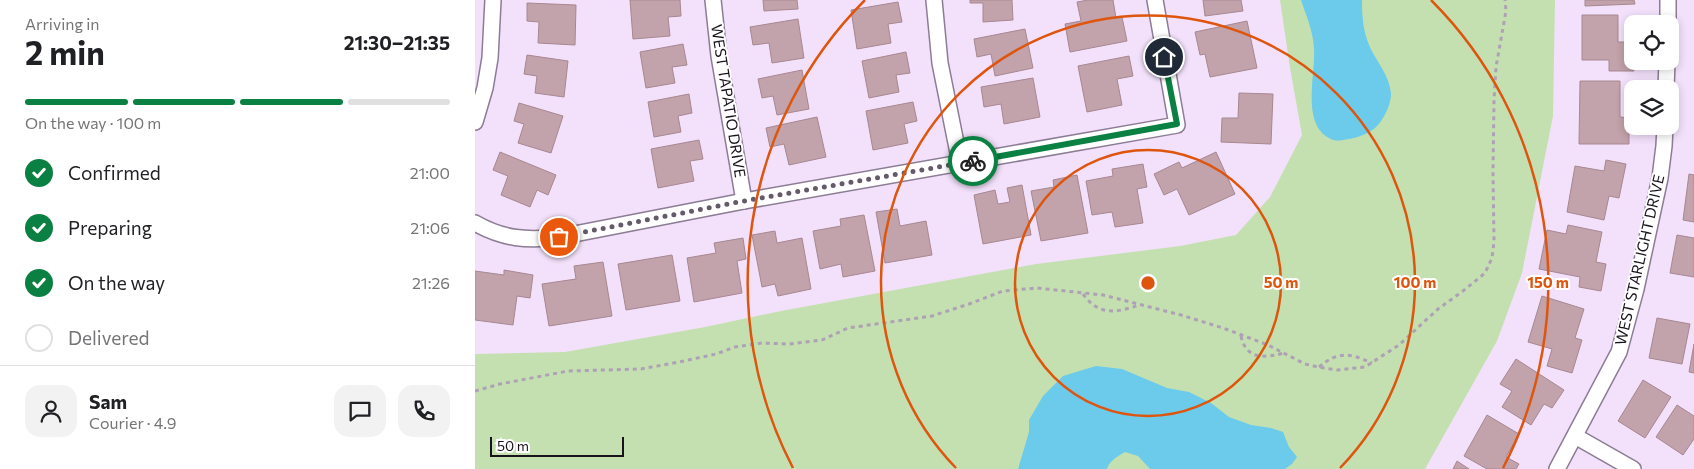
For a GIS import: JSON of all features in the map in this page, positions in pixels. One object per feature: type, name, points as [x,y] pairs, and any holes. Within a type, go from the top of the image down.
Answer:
[{"type":"street","points":[[475,122],[480,86],[490,58],[493,0]]},
{"type":"street","name":"WEST TAPATIO DRIVE","points":[[713,0],[719,56],[744,201]]},
{"type":"street","points":[[934,0],[940,63],[960,164]]},
{"type":"street","points":[[475,222],[490,231],[509,237],[532,240],[559,237],[744,201],[1177,124],[1155,0]]},
{"type":"street","points":[[1668,0],[1668,15]]},
{"type":"street","name":"WEST STARLIGHT DRIVE","points":[[1557,469],[1619,352],[1636,289],[1660,178],[1665,135]]},
{"type":"street","points":[[1575,436],[1633,469]]},
{"type":"path","points":[[475,390],[568,371],[641,369],[688,360],[735,347],[762,343],[789,344],[822,340],[848,328],[932,316],[1003,291],[1037,288],[1103,295],[1223,328],[1268,345],[1305,364],[1337,370],[1365,367],[1399,345],[1438,309],[1463,291],[1485,272],[1492,258],[1494,242],[1494,100],[1496,67],[1506,11],[1505,0]]},
{"type":"path","points":[[1083,294],[1095,307],[1107,312],[1121,311],[1141,305]]},
{"type":"path","points":[[1241,335],[1242,344],[1255,356],[1269,357],[1284,353]]},
{"type":"path","points":[[1318,367],[1338,355],[1357,356],[1373,363]]},
{"type":"green space","points":[[1280,0],[1555,0],[1553,116],[1522,273],[1497,341],[1425,469],[475,469],[475,354],[565,352],[1036,264],[1180,246],[1236,235],[1270,197],[1302,135]]},
{"type":"water","points":[[1301,0],[1362,0],[1363,23],[1367,39],[1388,81],[1391,94],[1390,103],[1384,117],[1375,128],[1367,133],[1339,141],[1334,140],[1320,131],[1315,121],[1312,110],[1313,42]]},
{"type":"water","points":[[1096,366],[1122,369],[1167,388],[1189,392],[1211,403],[1229,417],[1251,425],[1283,432],[1289,447],[1297,457],[1285,469],[1150,469],[1138,456],[1125,452],[1112,461],[1107,469],[1018,469],[1029,432],[1029,420],[1043,396],[1063,376]]},
{"type":"building","points":[[630,0],[680,0],[681,16],[668,17],[670,36],[633,39]]},
{"type":"building","points":[[763,0],[797,0],[798,9],[764,11]]},
{"type":"building","points":[[970,0],[1012,0],[1013,20],[983,22],[983,3],[970,3]]},
{"type":"building","points":[[1113,0],[1116,18],[1122,17],[1127,41],[1070,52],[1065,24],[1081,21],[1077,2]]},
{"type":"building","points":[[1203,0],[1241,0],[1243,11],[1205,16]]},
{"type":"building","points":[[1585,0],[1634,0],[1635,4],[1585,6]]},
{"type":"building","points":[[898,2],[902,22],[888,24],[891,43],[857,49],[851,10]]},
{"type":"building","points":[[527,3],[576,5],[575,45],[538,43],[539,22],[527,21]]},
{"type":"building","points":[[1582,15],[1618,15],[1618,42],[1624,42],[1624,70],[1634,71],[1609,71],[1609,60],[1582,60]]},
{"type":"building","points":[[798,19],[804,58],[772,63],[769,43],[753,45],[750,27]]},
{"type":"building","points":[[1247,21],[1257,68],[1210,77],[1205,54],[1200,55],[1195,32]]},
{"type":"building","points":[[1025,29],[1033,68],[995,76],[991,54],[977,57],[974,39]]},
{"type":"building","points":[[683,44],[687,65],[672,67],[675,83],[646,88],[640,52]]},
{"type":"building","points":[[906,52],[910,73],[896,75],[899,92],[869,98],[862,61]]},
{"type":"building","points":[[527,55],[568,61],[564,97],[535,93],[537,76],[524,74]]},
{"type":"building","points":[[1129,56],[1133,76],[1117,79],[1122,105],[1087,112],[1078,66]]},
{"type":"building","points":[[802,70],[809,109],[777,115],[773,96],[762,98],[758,79]]},
{"type":"building","points":[[1033,78],[1040,117],[1004,124],[1001,104],[984,107],[981,87]]},
{"type":"building","points":[[1580,81],[1620,81],[1620,117],[1624,117],[1624,135],[1629,135],[1629,144],[1579,144]]},
{"type":"building","points":[[1239,93],[1273,94],[1271,144],[1221,142],[1222,118],[1238,118]]},
{"type":"building","points":[[689,94],[692,113],[678,116],[681,132],[654,137],[648,102]]},
{"type":"building","points":[[913,102],[917,121],[904,124],[908,143],[873,150],[866,111]]},
{"type":"building","points":[[519,103],[563,116],[551,153],[518,143],[524,124],[514,121]]},
{"type":"building","points":[[817,117],[826,157],[789,165],[784,144],[770,147],[766,128]]},
{"type":"building","points":[[699,140],[703,159],[690,161],[694,181],[658,188],[651,149]]},
{"type":"building","points":[[500,152],[556,175],[548,195],[537,190],[530,207],[501,195],[508,176],[493,170]]},
{"type":"building","points":[[1216,152],[1235,194],[1189,215],[1177,189],[1164,195],[1154,174],[1179,162],[1182,168]]},
{"type":"building","points":[[1606,160],[1626,164],[1619,198],[1609,196],[1604,220],[1567,212],[1575,166],[1604,171]]},
{"type":"building","points":[[1143,164],[1147,187],[1137,189],[1143,223],[1115,227],[1112,212],[1092,215],[1086,181],[1113,176],[1112,169]]},
{"type":"building","points":[[1689,174],[1694,175],[1694,222],[1683,220]]},
{"type":"building","points":[[1077,175],[1088,233],[1041,241],[1031,191],[1054,187],[1053,180]]},
{"type":"building","points":[[1022,185],[1031,235],[983,244],[974,195],[995,190],[998,204],[1010,202],[1007,188]]},
{"type":"building","points":[[897,209],[900,226],[926,221],[932,255],[885,263],[876,212]]},
{"type":"building","points":[[864,215],[875,271],[843,277],[841,264],[820,269],[813,231],[841,226],[840,219]]},
{"type":"building","points":[[1568,225],[1602,232],[1596,262],[1606,264],[1601,291],[1579,287],[1580,277],[1539,269],[1547,230],[1566,234]]},
{"type":"building","points":[[775,231],[777,243],[802,238],[811,289],[778,296],[775,284],[762,287],[752,235]]},
{"type":"building","points":[[1677,235],[1694,238],[1694,277],[1670,273]]},
{"type":"building","points":[[743,238],[746,259],[737,261],[742,293],[694,302],[687,258],[716,253],[714,243]]},
{"type":"building","points":[[672,255],[680,301],[626,310],[618,264]]},
{"type":"building","points":[[603,262],[612,316],[549,326],[542,284],[576,279],[574,266]]},
{"type":"building","points":[[504,270],[533,275],[530,298],[517,296],[513,325],[475,320],[475,271],[504,275]]},
{"type":"building","points":[[1542,296],[1584,309],[1575,338],[1582,340],[1572,373],[1547,366],[1552,349],[1528,342]]},
{"type":"building","points":[[1657,318],[1690,324],[1682,364],[1649,358]]},
{"type":"building","points":[[1694,344],[1694,373],[1689,372]]},
{"type":"building","points":[[1516,359],[1564,390],[1552,408],[1544,404],[1531,425],[1502,407],[1512,391],[1500,384]]},
{"type":"building","points":[[1643,380],[1671,397],[1645,438],[1618,421]]},
{"type":"building","points":[[1677,405],[1694,416],[1694,439],[1683,455],[1656,437]]},
{"type":"building","points":[[1487,415],[1519,434],[1506,457],[1519,464],[1516,469],[1487,469],[1464,456]]},
{"type":"building","points":[[1457,461],[1469,469],[1453,469]]},
{"type":"way so far","points":[[559,237],[744,201],[973,161]]},
{"type":"route","points":[[973,161],[1177,124],[1164,57]]}]
